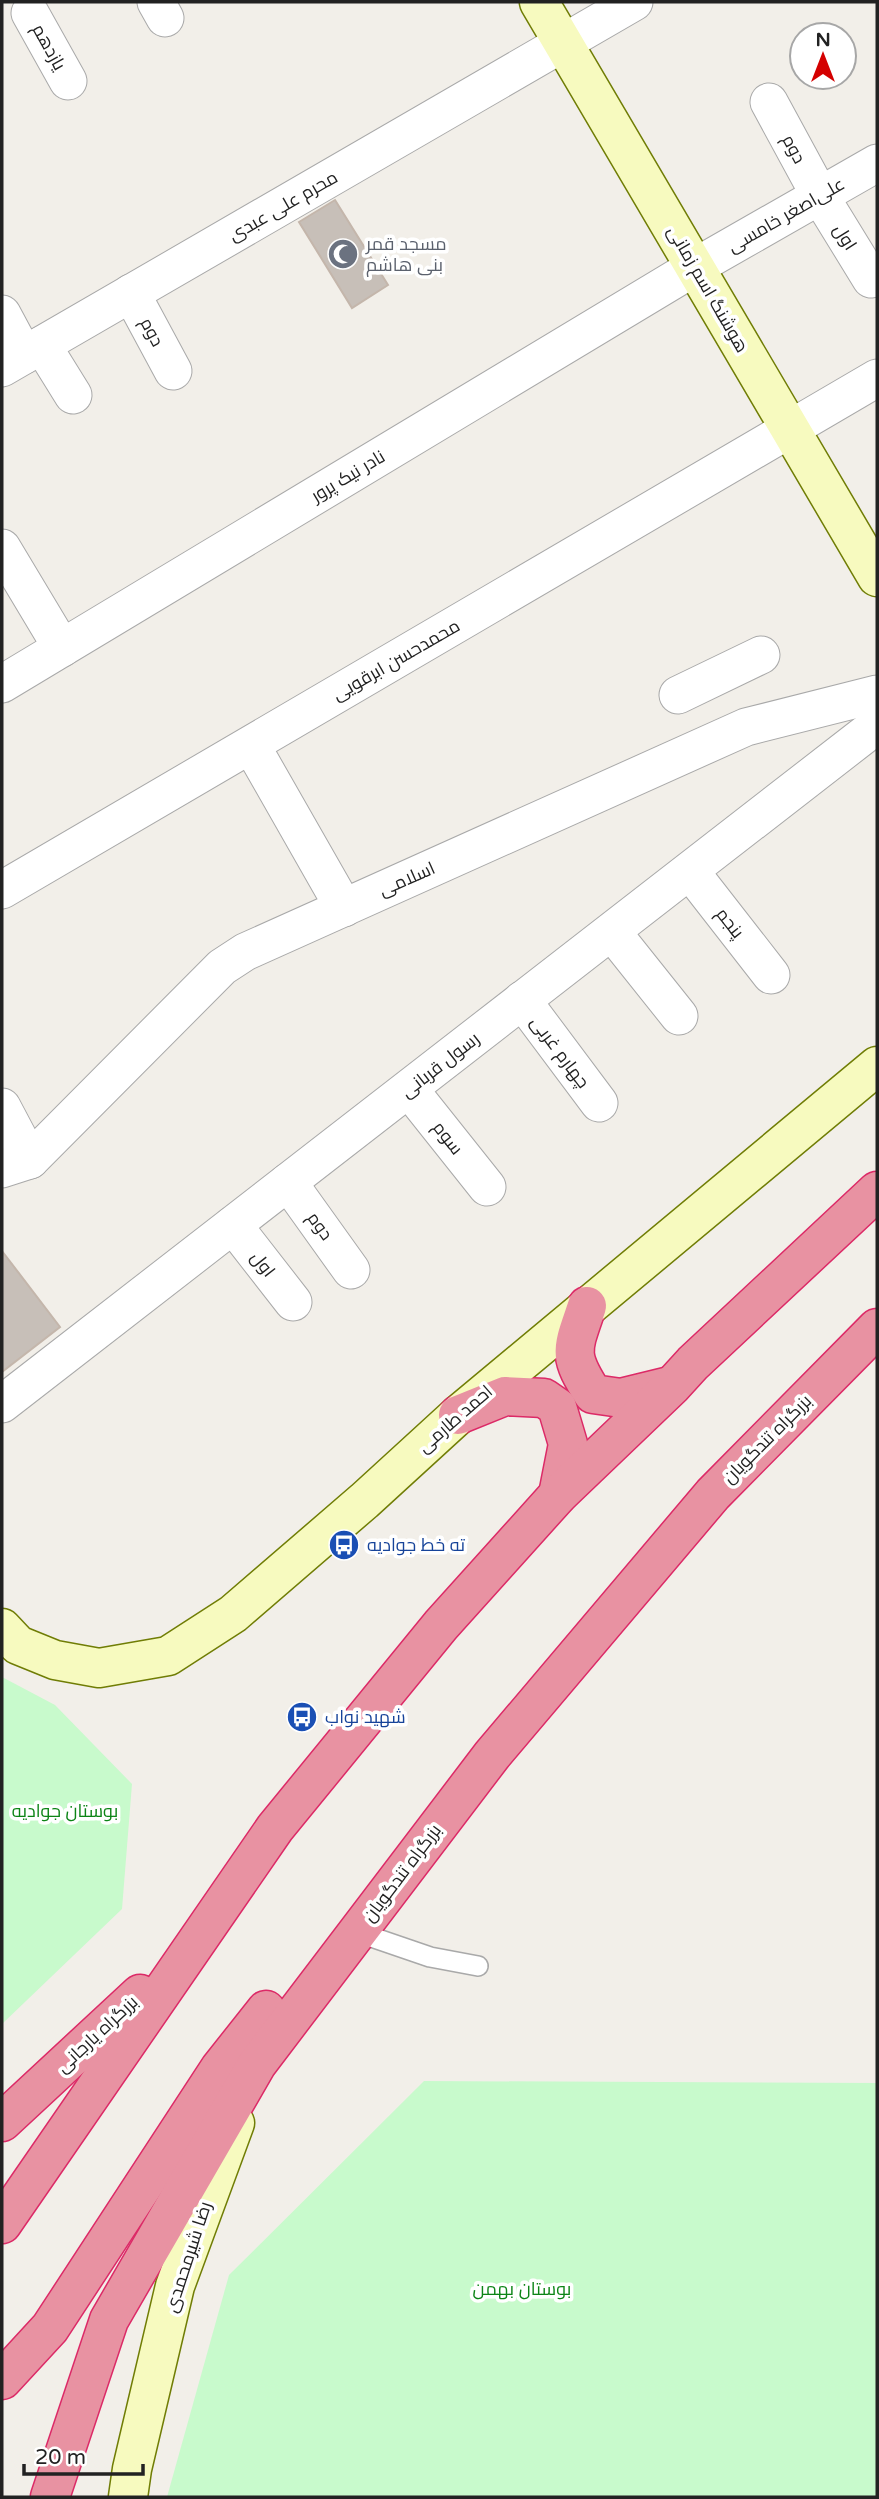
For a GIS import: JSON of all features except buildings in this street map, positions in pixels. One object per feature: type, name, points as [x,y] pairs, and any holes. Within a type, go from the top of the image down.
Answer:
[{"type":"highway","points":[[2,2224],[275,1828],[441,1625],[558,1495],[693,1363],[877,1191]]},
{"type":"highway","points":[[587,1306],[573,1345],[577,1369],[593,1394],[621,1398],[672,1386]]},
{"type":"highway","name":"بزرگراه تندگویان","points":[[50,2497],[109,2320],[257,2064],[492,1755],[713,1494],[877,1328]]},
{"type":"highway","points":[[458,1415],[505,1396],[544,1398],[557,1407],[568,1444],[558,1495]]},
{"type":"highway","points":[[2,2381],[50,2328],[220,2068],[313,1952],[404,1871]]},
{"type":"highway","name":"بزرگراه یارجانی","points":[[2,2122],[193,1945]]},
{"type":"street","name":"هوشنگ اسم زمانی","points":[[539,2],[877,577]]},
{"type":"street","name":"محرم علی عبدی","points":[[23,356],[634,2]]},
{"type":"street","name":"یازدهم","points":[[27,14],[68,80]]},
{"type":"street","name":"دوم","points":[[769,102],[820,196]]},
{"type":"street","name":"علی‌اصغر خامسی","points":[[695,267],[877,163]]},
{"type":"street","name":"اول","points":[[820,196],[871,279]]},
{"type":"street","name":"نادر نیک پرور","points":[[2,684],[695,267]]},
{"type":"street","name":"دوم","points":[[131,293],[173,371]]},
{"type":"street","points":[[2,314],[23,356],[74,395]]},
{"type":"street","name":"محمدحسن ابرقویی","points":[[2,890],[877,378]]},
{"type":"street","points":[[2,548],[62,648]]},
{"type":"street","points":[[678,695],[761,655]]},
{"type":"street","points":[[723,675],[746,727]]},
{"type":"street","name":"اسلامی","points":[[16,1164],[222,967],[245,952],[746,727],[877,694]]},
{"type":"street","name":"رسول قربانی","points":[[2,1404],[877,725]]},
{"type":"street","points":[[251,745],[344,908]]},
{"type":"street","name":"پنجم","points":[[690,871],[771,975]]},
{"type":"street","points":[[612,932],[679,1016]]},
{"type":"street","name":"چهارم غربی","points":[[522,1000],[599,1103]]},
{"type":"street","name":"احمد طارمی","points":[[2,1628],[18,1644],[55,1660],[99,1668],[168,1656],[233,1614],[364,1501],[458,1415],[877,1066]]},
{"type":"street","name":"سوم","points":[[409,1089],[486,1187]]},
{"type":"street","points":[[2,1107],[16,1164]]},
{"type":"street","name":"دوم","points":[[288,1182],[351,1270]]},
{"type":"street","name":"اول","points":[[233,1225],[293,1302]]},
{"type":"street","name":"رضا شیرمحمدی","points":[[128,2497],[132,2469],[175,2286],[257,2064]]},
{"type":"lane","points":[[357,1932],[430,1957],[478,1966]]},
{"type":"green space","name":"بوستان جوادیه","points":[[2,1677],[55,1705],[132,1784],[122,1909],[2,2024]]},
{"type":"green space","name":"بوستان بهمن","points":[[424,2081],[877,2083],[877,2497],[167,2497],[229,2275]]},
{"type":"place","name":"مسجد قمر بنی هاشم","points":[[343,254]]},
{"type":"place","name":"ته خط جوادیه","points":[[344,1545]]},
{"type":"place","name":"شهید نواب","points":[[302,1717]]}]
